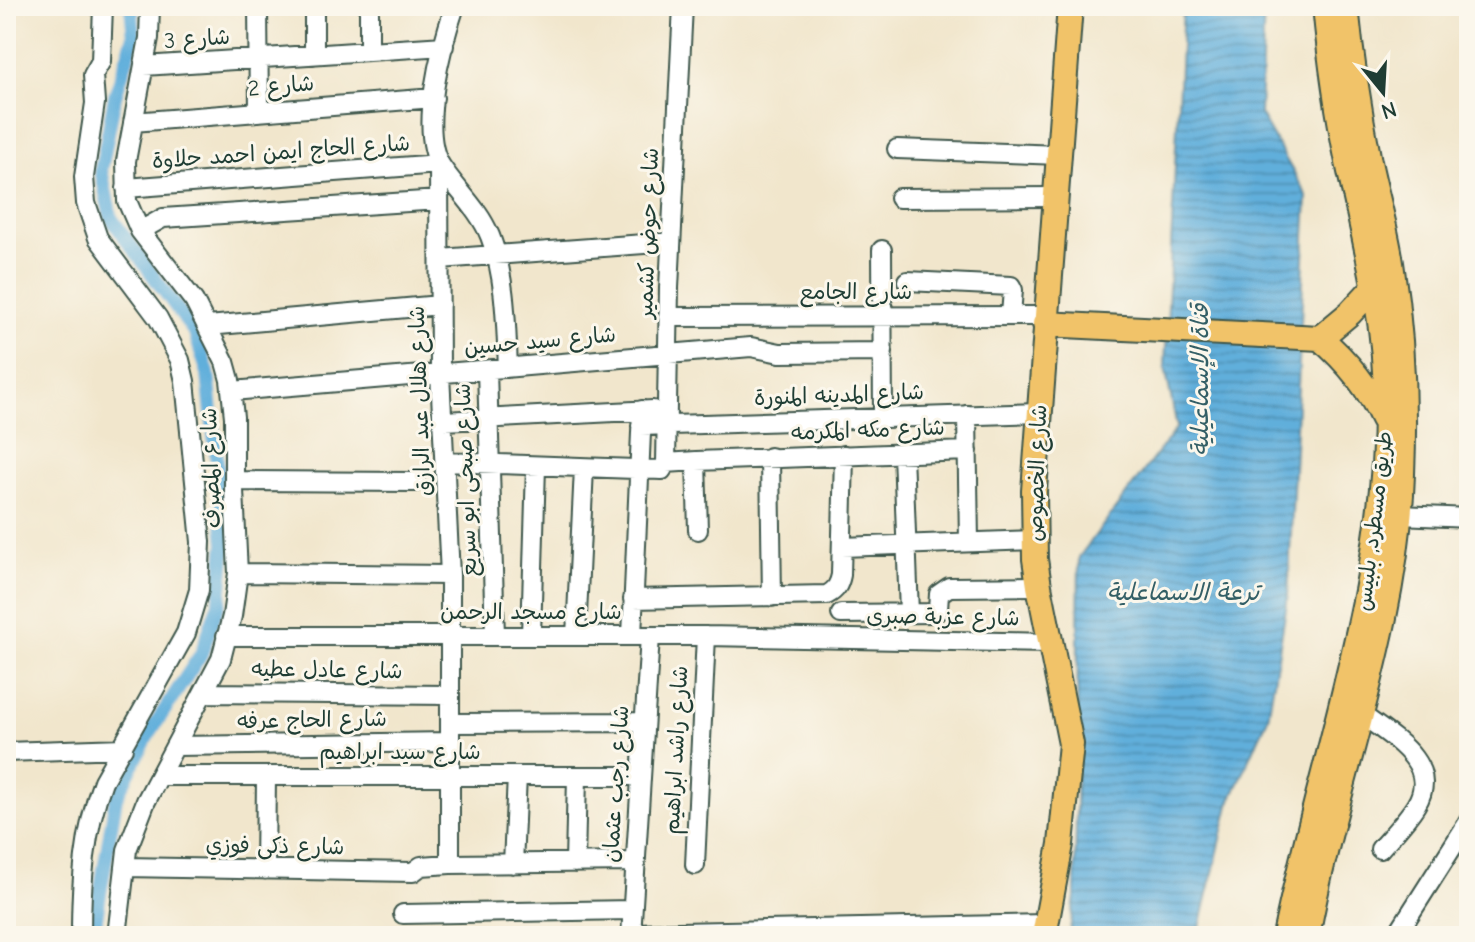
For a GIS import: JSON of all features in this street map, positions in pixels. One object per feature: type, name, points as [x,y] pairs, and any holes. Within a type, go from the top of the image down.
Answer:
[{"type":"main road","name":"شارع الخصوص","points":[[1045,930],[1061,844],[1071,744],[1039,586],[1034,540],[1034,491],[1070,6]]},
{"type":"main road","name":"طريق مسطرد, بلبيس","points":[[1285,936],[1358,642],[1380,508],[1386,425],[1385,369],[1376,285],[1337,104],[1325,6]]},
{"type":"main road","name":"طريق مسطرد, بلبيس","points":[[1307,936],[1322,862],[1389,599],[1400,515],[1404,416],[1399,318],[1391,261],[1358,100],[1346,6]]},
{"type":"main road","points":[[1319,338],[1350,313],[1376,285]]},
{"type":"main road","points":[[1045,320],[1078,326],[1319,338],[1359,377],[1386,425]]},
{"type":"street","points":[[81,936],[83,868],[93,812],[103,781],[186,633],[199,590],[201,542],[185,381],[180,360],[158,318],[98,238],[86,203],[84,177],[95,103],[93,75],[101,61],[103,6]]},
{"type":"street","name":"شارع المصرف","points":[[117,936],[125,867],[135,827],[221,659],[232,616],[238,573],[234,481],[236,443],[232,391],[225,362],[208,326],[174,273],[140,231],[131,215],[126,188],[126,161],[144,66],[150,6]]},
{"type":"street","points":[[258,6],[259,112]]},
{"type":"street","points":[[314,6],[314,55]]},
{"type":"street","points":[[369,6],[369,51]]},
{"type":"street","points":[[455,6],[434,98],[431,146],[439,164],[490,236],[504,313],[508,368]]},
{"type":"street","name":"شارع حوض كشمير","points":[[665,466],[668,317],[683,6]]},
{"type":"street","name":"شارع 3","points":[[144,66],[444,46]]},
{"type":"street","name":"شارع 2","points":[[133,122],[434,98]]},
{"type":"street","points":[[897,149],[1059,155]]},
{"type":"street","name":"شارع الحاج ايمن احمد حلاوة","points":[[126,188],[439,164]]},
{"type":"street","name":"شارع هلال عبد الرازق","points":[[439,164],[440,374],[450,575],[450,864]]},
{"type":"street","points":[[899,198],[1056,197]]},
{"type":"street","points":[[140,231],[163,218],[439,200]]},
{"type":"street","points":[[440,259],[671,242]]},
{"type":"street","points":[[882,250],[883,418]]},
{"type":"street","points":[[907,281],[1009,286],[1013,289],[1011,315]]},
{"type":"street","points":[[208,326],[440,305]]},
{"type":"street","name":"شارع الجامع","points":[[668,317],[1011,315],[1045,320]]},
{"type":"street","name":"شارع سيد حسين","points":[[232,391],[751,347],[780,353],[883,352]]},
{"type":"street","name":"شارع صبحى ابو سريع","points":[[487,370],[495,636]]},
{"type":"street","name":"شارع المدينه المنورة","points":[[444,421],[667,417],[856,419],[1039,413]]},
{"type":"street","points":[[967,415],[969,542]]},
{"type":"street","name":"شارع رجب عثمان","points":[[631,934],[644,722],[641,636],[633,599],[641,418]]},
{"type":"street","points":[[633,599],[827,595],[839,584],[856,419]]},
{"type":"street","name":"شارع مكه المكرمه","points":[[446,462],[639,469],[696,461],[968,451]]},
{"type":"street","points":[[903,453],[909,613]]},
{"type":"street","name":"شارع مكه المكرمه","points":[[770,457],[772,597]]},
{"type":"street","points":[[696,461],[698,530]]},
{"type":"street","points":[[531,636],[536,466]]},
{"type":"street","points":[[576,636],[584,468]]},
{"type":"street","points":[[234,481],[415,482]]},
{"type":"street","points":[[1400,515],[1469,518]]},
{"type":"street","points":[[842,547],[1034,540]]},
{"type":"street","points":[[238,573],[450,575]]},
{"type":"street","points":[[841,614],[937,612],[939,594],[949,587],[1039,586]]},
{"type":"street","name":"شارع مسجد الرحمن","points":[[226,636],[835,638]]},
{"type":"street","name":"شارع راشد ابراهيم","points":[[695,865],[706,636]]},
{"type":"street","name":"شارع عزبة صبرى","points":[[835,638],[1050,643]]},
{"type":"street","name":"شارع عادل عطيه","points":[[204,693],[450,695]]},
{"type":"street","points":[[1361,714],[1403,746],[1421,770],[1423,786],[1417,803],[1380,849]]},
{"type":"street","points":[[450,723],[644,722]]},
{"type":"street","name":"شارع الحاج عرفه","points":[[176,746],[450,742]]},
{"type":"street","points":[[6,752],[123,748]]},
{"type":"street","name":"شارع سيد ابراهيم","points":[[160,776],[640,776]]},
{"type":"street","points":[[513,864],[517,776]]},
{"type":"street","points":[[575,863],[577,776]]},
{"type":"street","points":[[265,870],[266,777]]},
{"type":"street","points":[[1396,936],[1469,821]]},
{"type":"street","name":"شارع ذكى فوزي","points":[[125,867],[413,872],[423,866],[450,864],[634,862]]},
{"type":"street","points":[[403,914],[632,910]]},
{"type":"street","points":[[631,934],[1045,930]]},
{"type":"water","name":"ترعة الاسماعلية","points":[[1183,6],[1264,6],[1260,114],[1307,196],[1288,596],[1268,718],[1229,805],[1198,936],[1069,936],[1075,897],[1079,557],[1177,427],[1165,367]]},
{"type":"waterway","points":[[93,936],[116,797],[147,737],[201,654],[220,600],[225,543],[208,373],[195,333],[111,218],[101,170],[115,96],[134,36],[131,6]]},
{"type":"water label","name":"قناة الإسماعيلية","points":[[1200,380]]}]
